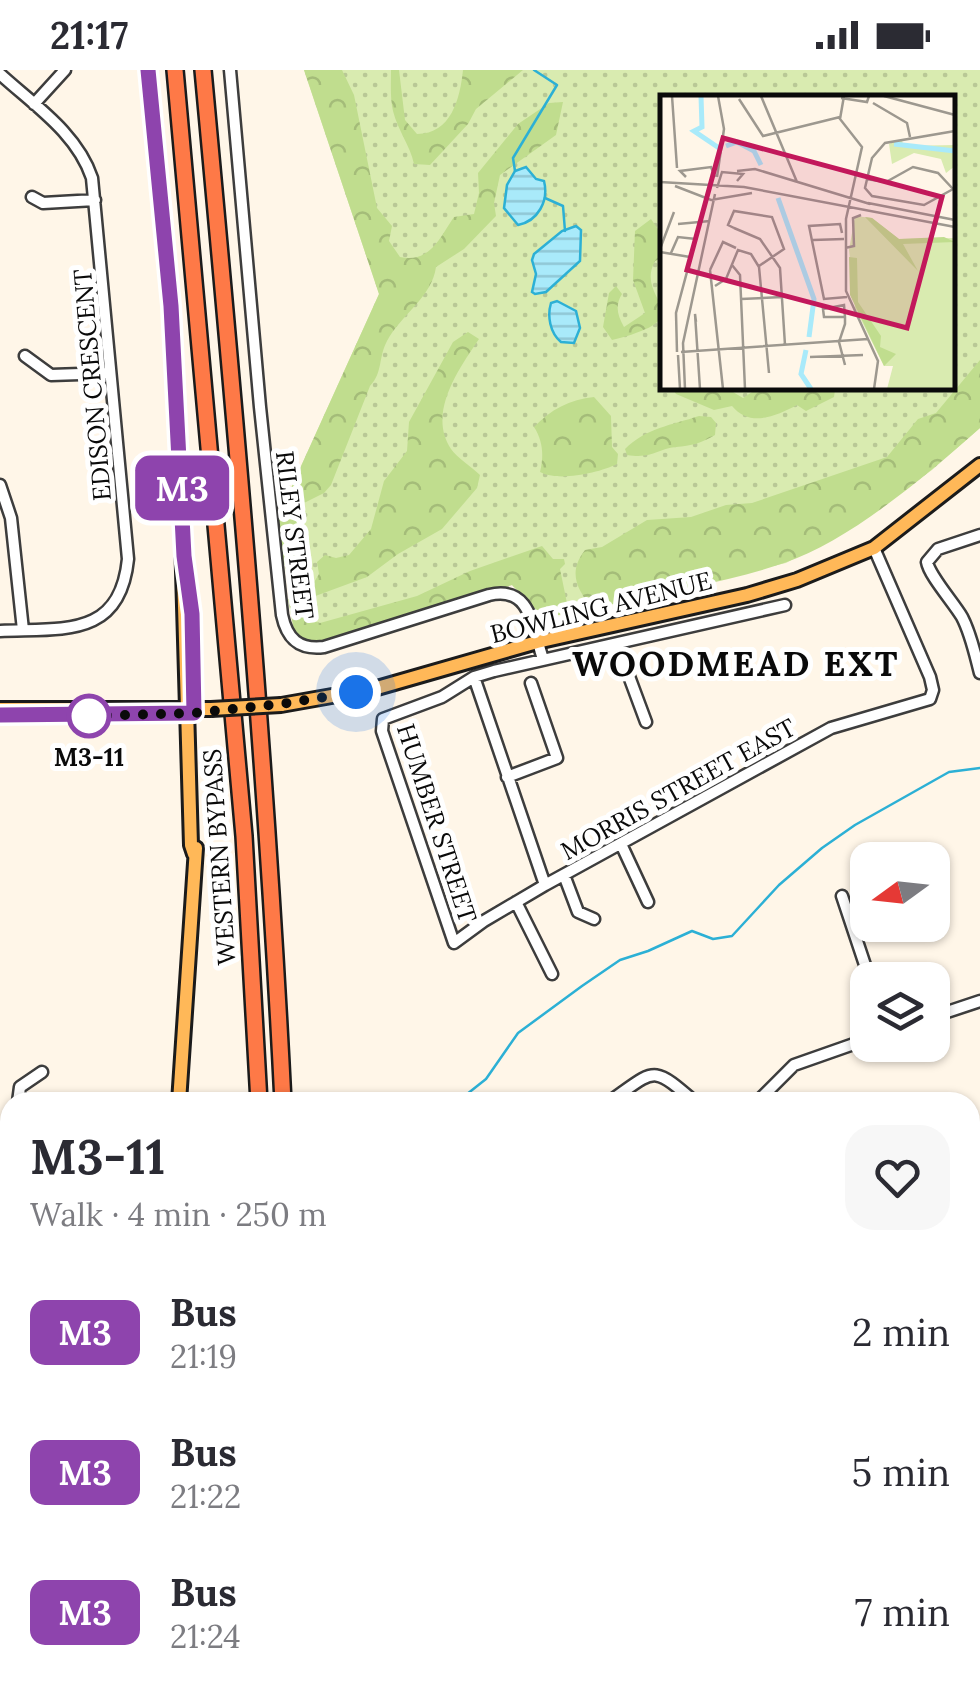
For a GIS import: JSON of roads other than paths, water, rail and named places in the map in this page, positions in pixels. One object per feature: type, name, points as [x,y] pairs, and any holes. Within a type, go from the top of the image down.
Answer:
[{"type":"highway","name":"WESTERN BYPASS","points":[[175,70],[243,816],[256,1092]]},
{"type":"highway","name":"WESTERN BYPASS","points":[[202,70],[253,624],[283,1092]]},
{"type":"main road","points":[[148,70],[171,306],[184,556],[182,582],[196,710],[199,793],[180,1092]]},
{"type":"main road","name":"BOWLING AVENUE","points":[[0,712],[196,710],[281,704],[377,688],[537,642],[748,595],[824,570],[874,548],[980,465]]},
{"type":"street","points":[[34,104],[65,70]]},
{"type":"street","name":"RILEY STREET","points":[[230,70],[260,407],[282,615],[288,634],[306,647],[324,647],[494,594],[510,593],[526,604],[544,659]]},
{"type":"street","name":"EDISON CRESCENT","points":[[0,74],[70,138],[83,155],[92,178],[128,549],[122,590],[110,609],[84,626],[0,631]]},
{"type":"street","points":[[32,197],[43,203],[95,200]]},
{"type":"street","points":[[25,356],[52,375],[110,373]]},
{"type":"street","points":[[0,485],[11,518],[22,630]]},
{"type":"street","points":[[980,536],[938,549],[928,558],[928,567],[967,628],[980,673]]},
{"type":"street","name":"MORRIS STREET EAST","points":[[454,943],[516,902],[827,730],[920,704],[932,696],[930,677],[874,548]]},
{"type":"street","points":[[545,886],[474,677],[785,604]]},
{"type":"street","points":[[616,644],[646,722]]},
{"type":"street","name":"HUMBER STREET","points":[[454,943],[382,722],[386,717],[442,697],[474,677]]},
{"type":"street","points":[[507,777],[557,756],[531,683]]},
{"type":"street","points":[[621,844],[648,902]]},
{"type":"street","points":[[564,875],[578,912],[590,922]]},
{"type":"street","points":[[842,896],[864,962]]},
{"type":"street","points":[[516,902],[552,974]]},
{"type":"street","points":[[950,1011],[980,1001]]},
{"type":"street","points":[[767,1092],[794,1064],[850,1044]]},
{"type":"street","points":[[19,1092],[42,1072]]},
{"type":"street","points":[[624,1092],[656,1073],[666,1076],[684,1092]]},
{"type":"water","points":[[526,167],[536,179],[544,181],[545,196],[536,215],[518,225],[504,208],[507,185],[515,171]]},
{"type":"water","points":[[576,226],[581,230],[580,261],[546,292],[535,294],[534,254],[562,231]]},
{"type":"water","points":[[557,301],[576,311],[580,328],[574,343],[561,342],[552,329],[550,308]]},
{"type":"waterway","points":[[515,171],[513,158],[557,85],[534,70]]},
{"type":"waterway","points":[[545,198],[563,206],[565,231]]},
{"type":"waterway","points":[[470,1092],[486,1079],[518,1033],[620,960],[692,931],[713,939],[732,936],[779,885],[855,825],[949,772],[980,768]]},
{"type":"place","name":"M3-11","points":[[89,716]]},
{"type":"district","name":"WOODMEAD EXT","points":[[736,664]]}]
